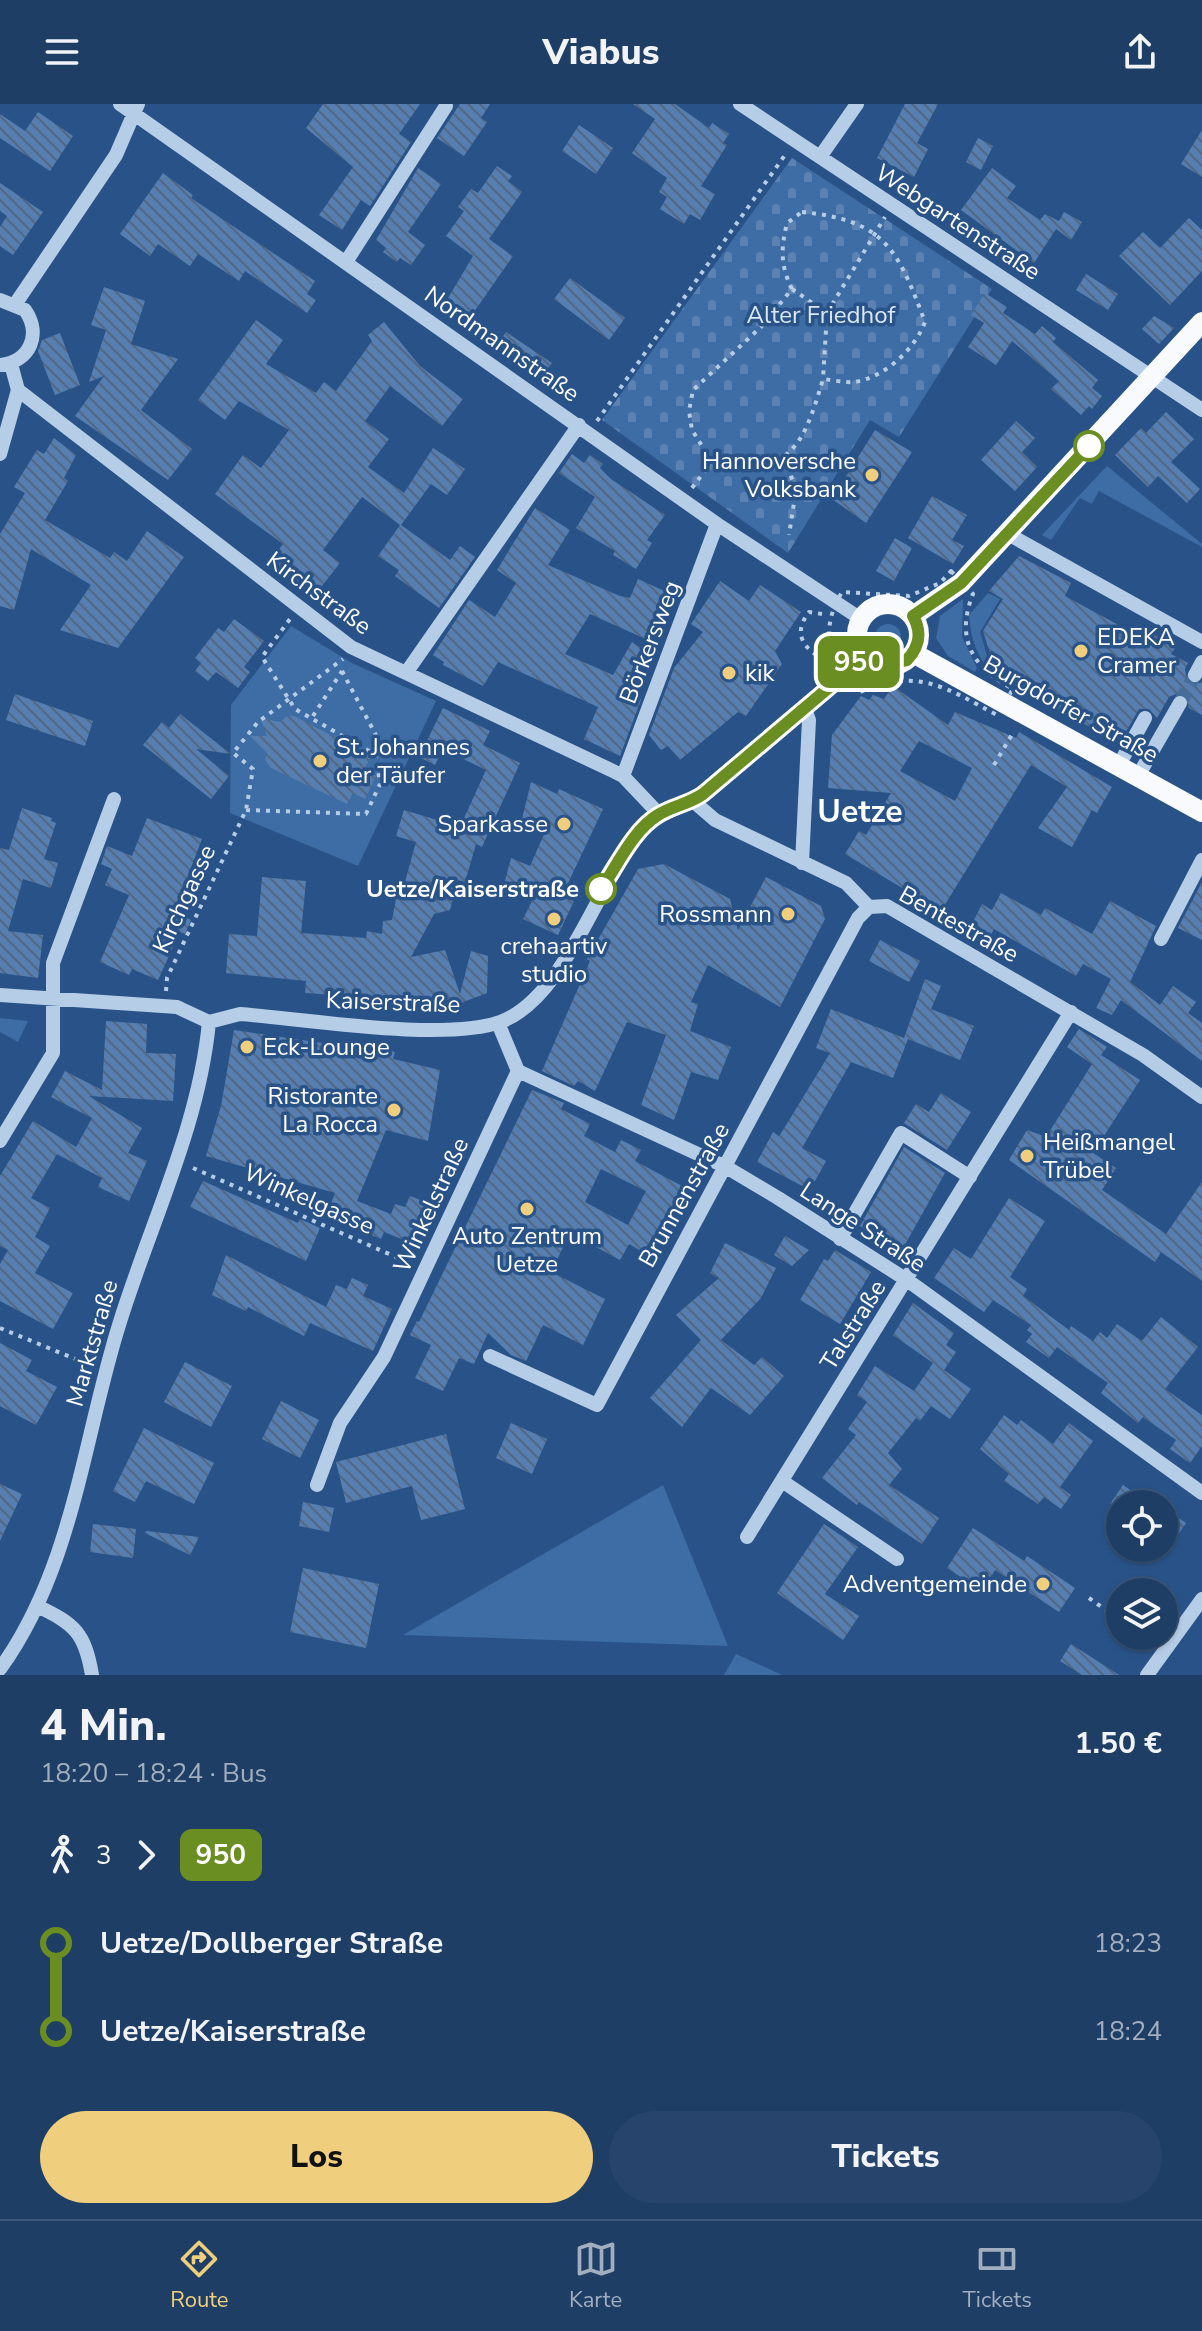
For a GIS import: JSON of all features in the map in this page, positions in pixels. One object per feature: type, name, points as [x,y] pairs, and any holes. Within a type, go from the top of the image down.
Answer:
[{"type":"main road","points":[[913,616],[961,583],[1202,322]]},
{"type":"main road","points":[[896,604],[913,616],[919,634],[913,653],[890,666],[865,657],[857,638],[861,619],[867,611],[896,604]]},
{"type":"main road","name":"Burgdorfer Straße","points":[[913,653],[1026,712],[1202,812]]},
{"type":"street","name":"Webgartenstraße","points":[[740,104],[1202,410]]},
{"type":"street","points":[[820,157],[857,104]]},
{"type":"street","points":[[346,262],[446,106]]},
{"type":"street","points":[[16,303],[116,155],[130,107]]},
{"type":"street","name":"Nordmannstraße","points":[[130,107],[717,524],[861,619]]},
{"type":"street","points":[[0,300],[16,303],[31,319],[33,341],[28,351],[5,364],[18,390],[0,454]]},
{"type":"street","name":"Kirchstraße","points":[[18,390],[351,647],[623,776],[659,814]]},
{"type":"street","points":[[406,673],[582,427]]},
{"type":"street","name":"Börkersweg","points":[[623,776],[717,524]]},
{"type":"street","points":[[1008,534],[1202,642]]},
{"type":"street","name":"Kaiserstraße","points":[[209,1022],[240,1014],[445,1031],[498,1023],[525,1010],[547,989],[601,889],[639,833],[659,814],[693,801],[865,657]]},
{"type":"street","points":[[1138,776],[1180,703]]},
{"type":"street","points":[[802,863],[809,720],[804,706]]},
{"type":"street","points":[[1119,765],[1145,718]]},
{"type":"street","points":[[0,1141],[53,1053],[53,963],[114,799]]},
{"type":"street","name":"Bentestraße","points":[[693,801],[715,820],[846,883],[869,907],[887,906],[1071,1012],[1202,1097]]},
{"type":"street","points":[[1161,939],[1202,860]]},
{"type":"street","name":"Brunnenstraße","points":[[490,1356],[597,1405],[858,918],[869,907]]},
{"type":"street","points":[[0,995],[177,1007],[209,1022]]},
{"type":"street","name":"Talstraße","points":[[747,1537],[1071,1012]]},
{"type":"street","name":"Marktstraße","points":[[0,1669],[37,1606],[65,1531],[118,1327],[177,1162],[206,1054],[209,1022]]},
{"type":"street","points":[[498,1023],[518,1071]]},
{"type":"street","name":"Lange Straße","points":[[518,1071],[726,1167],[907,1280],[1202,1493]]},
{"type":"street","name":"Winkelstraße","points":[[317,1485],[340,1423],[384,1357],[518,1071]]},
{"type":"street","points":[[840,1239],[901,1133],[970,1177]]},
{"type":"street","points":[[782,1481],[897,1559]]},
{"type":"street","points":[[1147,1675],[1202,1599]]},
{"type":"street","points":[[37,1606],[66,1620],[87,1643],[92,1675]]},
{"type":"path","points":[[582,427],[601,419],[795,140]]},
{"type":"path","points":[[823,379],[856,382],[890,365],[917,343],[925,322],[912,287],[876,232],[833,215],[802,212],[787,223],[782,268],[792,289],[827,313]]},
{"type":"path","points":[[792,289],[761,327],[693,390],[689,411],[692,430],[712,462],[736,467],[766,466],[784,457],[808,429],[823,379],[827,313],[876,232]]},
{"type":"path","points":[[784,457],[796,490],[789,535]]},
{"type":"path","points":[[684,500],[712,462]]},
{"type":"path","points":[[860,692],[903,679],[921,679],[951,690],[997,715],[1013,689],[991,677],[976,661],[966,637],[965,615],[973,594],[961,583]]},
{"type":"path","points":[[298,608],[262,657],[295,709],[313,716],[376,755]]},
{"type":"path","points":[[828,615],[809,612],[800,623],[799,635],[808,652],[836,666]]},
{"type":"path","points":[[291,699],[341,663],[351,647]]},
{"type":"path","points":[[246,810],[366,814],[380,784],[376,755],[379,741],[342,671],[341,663]]},
{"type":"path","points":[[313,716],[342,671]]},
{"type":"path","name":"Kirchgasse","points":[[165,1006],[167,978],[246,810],[253,769],[233,753],[258,722],[291,699]]},
{"type":"path","points":[[994,765],[1026,712]]},
{"type":"path","name":"Winkelgasse","points":[[177,1162],[425,1270]]},
{"type":"path","points":[[0,1328],[87,1364]]},
{"type":"path","points":[[1089,1598],[1106,1610]]},
{"type":"green space","name":"Alter Friedhof","points":[[792,158],[992,289],[899,437],[870,420],[788,553],[602,420]]},
{"type":"green space","points":[[1107,466],[1202,547],[1099,491],[1092,504],[1080,498],[1051,540],[1042,535]]},
{"type":"green space","points":[[988,593],[1000,599],[980,632],[992,673],[975,646],[969,615]]},
{"type":"green space","points":[[963,599],[962,637],[977,668],[975,672],[948,656],[936,638],[940,616]]},
{"type":"green space","points":[[888,624],[897,628],[901,637],[897,646],[888,650],[879,646],[875,637],[879,628]]},
{"type":"green space","points":[[291,626],[352,663],[436,701],[358,866],[230,813],[231,705]]},
{"type":"green space","points":[[0,1018],[28,1021],[18,1042],[0,1032]]},
{"type":"green space","points":[[663,1485],[728,1646],[403,1635]]},
{"type":"green space","points":[[736,1654],[782,1675],[724,1675]]},
{"type":"building","points":[[323,104],[420,104],[399,134],[411,142],[370,206],[361,200],[342,230],[319,215],[353,167],[306,128]]},
{"type":"building","points":[[460,104],[490,104],[481,118],[487,122],[464,156],[437,138]]},
{"type":"building","points":[[633,104],[675,104],[709,128],[712,123],[729,134],[723,143],[727,145],[701,186],[715,194],[700,220],[690,214],[684,224],[660,209],[667,197],[659,192],[667,178],[632,153],[655,119]]},
{"type":"building","points":[[905,104],[938,104],[917,143],[928,149],[914,177],[877,158]]},
{"type":"building","points":[[38,112],[73,136],[50,171],[0,138],[0,114],[25,131]]},
{"type":"building","points":[[579,125],[613,148],[596,174],[562,151]]},
{"type":"building","points":[[1202,130],[1202,177],[1181,164]]},
{"type":"building","points":[[978,138],[993,146],[981,170],[966,162]]},
{"type":"building","points":[[497,166],[512,176],[508,181],[522,192],[489,239],[513,256],[467,322],[444,305],[473,256],[446,236],[464,211],[458,207],[471,189],[478,193]]},
{"type":"building","points":[[418,168],[441,184],[408,232],[425,245],[411,265],[400,258],[397,262],[383,252],[386,248],[376,240]]},
{"type":"building","points":[[992,168],[1016,186],[1007,198],[1040,220],[1045,214],[1059,221],[1064,212],[1082,222],[1071,240],[1056,229],[1034,263],[961,210]]},
{"type":"building","points":[[163,173],[193,195],[191,198],[315,281],[307,294],[316,300],[307,313],[245,271],[239,281],[198,254],[190,266],[158,244],[150,256],[120,234]]},
{"type":"building","points":[[0,183],[43,212],[13,255],[0,246],[0,227],[7,216],[0,211]]},
{"type":"building","points":[[1189,218],[1202,230],[1202,271],[1170,305],[1119,256],[1143,232],[1160,248]]},
{"type":"building","points":[[1086,274],[1118,294],[1108,310],[1076,290]]},
{"type":"building","points":[[570,278],[625,318],[609,340],[554,299]]},
{"type":"building","points":[[104,287],[145,301],[131,344],[178,359],[141,410],[192,449],[168,480],[75,416],[104,376],[89,382],[106,330],[91,325]]},
{"type":"building","points":[[985,293],[1007,307],[1003,313],[1035,334],[1042,326],[1056,338],[1053,342],[1098,380],[1092,388],[1102,396],[1092,409],[1089,406],[1081,415],[1051,389],[1059,381],[1012,341],[996,365],[968,347],[984,323],[971,315]]},
{"type":"building","points":[[1154,316],[1174,328],[1159,344],[1142,329]]},
{"type":"building","points":[[256,320],[283,340],[266,364],[316,393],[324,382],[336,391],[372,341],[368,335],[384,322],[420,366],[463,399],[442,426],[390,386],[365,421],[389,439],[368,467],[404,493],[433,448],[465,469],[447,495],[431,484],[401,525],[450,560],[460,546],[475,557],[439,608],[395,576],[399,570],[378,556],[400,525],[362,497],[323,550],[340,563],[314,596],[269,562],[283,544],[215,494],[243,455],[261,468],[289,430],[239,401],[225,420],[198,400]]},
{"type":"building","points":[[506,332],[552,363],[541,378],[495,347]]},
{"type":"building","points":[[60,333],[80,385],[55,395],[38,351],[42,340]]},
{"type":"building","points":[[1166,412],[1194,439],[1171,462],[1200,489],[1187,503],[1158,476],[1148,487],[1115,455],[1141,428],[1146,433]]},
{"type":"building","points":[[1016,421],[1035,438],[1022,452],[1037,467],[1015,491],[981,460]]},
{"type":"building","name":"Hannoversche Volksbank","points":[[875,430],[912,452],[866,523],[832,499]]},
{"type":"building","points":[[54,438],[76,455],[64,478],[68,481],[45,520],[110,558],[114,552],[127,561],[147,531],[184,557],[118,648],[60,630],[91,585],[31,549],[14,610],[0,606],[0,534],[25,493],[14,487],[37,450],[44,454]]},
{"type":"building","points":[[572,454],[584,463],[590,455],[603,464],[600,468],[611,479],[665,515],[647,540],[652,543],[636,569],[613,555],[615,551],[576,528],[595,497],[559,473]]},
{"type":"building","points":[[932,496],[967,515],[952,540],[964,546],[953,564],[908,538]]},
{"type":"building","points":[[535,508],[570,530],[548,565],[620,596],[630,598],[638,579],[671,594],[660,622],[656,620],[648,640],[590,614],[565,654],[613,675],[632,642],[647,652],[627,698],[637,704],[642,697],[620,756],[584,739],[598,707],[498,662],[483,686],[443,665],[444,662],[433,655],[469,600],[495,617],[516,583],[497,570]]},
{"type":"building","points":[[895,538],[912,548],[894,581],[876,571]]},
{"type":"building","name":"EDEKA Cramer","points":[[1019,556],[1071,583],[1065,596],[1148,641],[1152,633],[1176,647],[1171,654],[1188,663],[1185,669],[1187,681],[1195,685],[1202,682],[1202,715],[1189,708],[1186,695],[1176,694],[1169,697],[1157,718],[1149,709],[1139,709],[1119,744],[996,673],[983,631],[1003,599],[989,591]]},
{"type":"building","points":[[720,581],[749,601],[760,585],[801,612],[775,651],[782,664],[746,716],[738,712],[680,760],[668,746],[661,750],[649,735],[674,668],[703,632],[691,624]]},
{"type":"building","points":[[234,619],[264,641],[244,667],[250,672],[238,688],[216,672],[208,681],[195,671],[201,663],[195,658],[218,628],[224,632]]},
{"type":"building","points":[[893,686],[948,725],[955,712],[1016,738],[1019,732],[1112,787],[1097,813],[1092,810],[1072,847],[1038,828],[1067,787],[1031,765],[941,911],[845,854],[859,831],[866,835],[891,793],[828,788],[832,735],[861,696],[869,700],[873,695],[884,699]],"holes":[[[919,741],[972,768],[955,801],[900,771]]]},
{"type":"building","points":[[15,694],[93,721],[85,746],[6,720]]},
{"type":"building","points":[[443,708],[490,731],[483,745],[520,763],[482,847],[476,844],[465,882],[458,880],[450,910],[434,914],[411,957],[445,950],[460,994],[471,951],[488,956],[487,993],[442,1010],[364,1002],[364,997],[305,993],[306,981],[226,973],[229,934],[257,936],[262,877],[306,881],[301,933],[366,938],[367,931],[382,934],[383,921],[392,920],[396,899],[401,896],[416,842],[396,836],[404,810],[460,827],[486,770],[443,749],[435,765],[419,757]]},
{"type":"building","points":[[180,714],[231,754],[196,749],[229,776],[211,799],[143,745],[162,722],[169,728]]},
{"type":"building","name":"St. Johannes der Täufer","points":[[287,716],[294,716],[371,756],[364,770],[376,776],[365,799],[353,793],[347,804],[271,768],[265,760],[267,753],[250,736],[267,736],[260,718],[280,722]]},
{"type":"building","points":[[531,782],[557,794],[559,789],[603,809],[562,896],[574,901],[558,935],[523,919],[538,889],[505,881],[511,858],[530,866],[546,830],[522,819]]},
{"type":"building","points":[[22,808],[52,818],[51,821],[56,823],[44,859],[58,863],[51,888],[23,879],[8,931],[43,935],[38,978],[0,973],[0,848],[9,850]]},
{"type":"building","points":[[147,818],[202,839],[174,912],[191,920],[185,934],[180,932],[158,980],[132,969],[129,975],[100,962],[129,895],[105,885],[112,869],[101,864],[107,846],[132,856]]},
{"type":"building","points":[[664,864],[730,899],[738,930],[766,877],[821,906],[825,919],[780,1007],[708,965],[691,1002],[698,1004],[690,1031],[731,1047],[718,1080],[691,1072],[674,1120],[641,1105],[666,1035],[627,1022],[595,1091],[578,1081],[574,1086],[542,1071],[590,961],[587,959],[638,869]]},
{"type":"building","points":[[1202,882],[1202,940],[1178,928]]},
{"type":"building","points":[[1001,893],[1041,915],[1045,908],[1092,934],[1110,901],[1156,926],[1130,982],[1160,1005],[1173,986],[1196,1002],[1188,1013],[1202,1023],[1202,1061],[1121,1000],[1112,1015],[1096,1008],[1111,979],[1083,964],[1076,976],[994,929],[984,948],[966,936],[982,904],[992,910]]},
{"type":"building","points":[[880,940],[920,961],[909,982],[869,961]]},
{"type":"building","points":[[925,979],[941,986],[931,1009],[974,1026],[960,1060],[908,1039],[893,1078],[851,1062],[802,1148],[826,1161],[810,1190],[757,1162],[773,1132],[779,1136],[830,1053],[816,1048],[831,1009],[904,1038]]},
{"type":"building","points":[[106,1021],[147,1024],[146,1053],[176,1054],[173,1101],[89,1096],[142,1128],[128,1153],[147,1161],[129,1201],[98,1187],[102,1178],[57,1154],[31,1198],[50,1208],[35,1237],[50,1246],[35,1273],[73,1293],[53,1329],[0,1301],[0,1264],[8,1250],[0,1246],[0,1176],[33,1121],[76,1147],[92,1118],[51,1097],[65,1071],[102,1090]]},
{"type":"building","points":[[1079,1029],[1107,1047],[1101,1055],[1140,1080],[1093,1153],[1116,1168],[1102,1190],[1166,1234],[1202,1182],[1202,1281],[1161,1252],[1155,1262],[1009,1160],[1027,1130],[1046,1137],[1092,1064],[1067,1047]]},
{"type":"building","points":[[234,1030],[370,1050],[371,1046],[395,1052],[393,1059],[440,1070],[428,1141],[386,1130],[357,1201],[391,1214],[395,1204],[405,1207],[410,1196],[438,1207],[422,1247],[384,1232],[381,1239],[326,1217],[335,1193],[206,1156],[221,1106]]},
{"type":"building","points":[[532,1090],[564,1103],[561,1109],[590,1124],[584,1136],[615,1152],[621,1140],[641,1150],[635,1161],[684,1187],[643,1252],[629,1244],[620,1260],[570,1233],[551,1272],[605,1299],[583,1345],[543,1325],[526,1361],[511,1355],[488,1333],[474,1364],[459,1358],[443,1391],[415,1378],[431,1345],[410,1335]],"holes":[[[601,1169],[646,1191],[628,1225],[585,1202]]]},
{"type":"building","points":[[941,1093],[971,1112],[947,1150],[904,1123],[916,1104],[929,1112]]},
{"type":"building","points":[[904,1147],[945,1173],[902,1250],[860,1226]]},
{"type":"building","points":[[203,1181],[298,1223],[300,1219],[320,1228],[306,1261],[190,1207]]},
{"type":"building","points":[[1009,1198],[1045,1221],[1010,1277],[1027,1289],[1023,1296],[1069,1330],[1071,1326],[1093,1341],[1100,1332],[1107,1338],[1117,1324],[1142,1341],[1161,1317],[1198,1347],[1165,1389],[1202,1415],[1202,1446],[1190,1463],[1170,1449],[1176,1440],[1143,1417],[1138,1423],[1101,1393],[1108,1383],[1057,1347],[1049,1358],[1026,1342],[1032,1334],[1027,1330],[1031,1325],[993,1300],[984,1312],[934,1278],[954,1248],[971,1259]]},
{"type":"building","points":[[785,1236],[809,1250],[792,1266],[774,1255]]},
{"type":"building","points":[[725,1243],[776,1268],[761,1298],[721,1340],[754,1365],[762,1357],[784,1376],[750,1415],[711,1388],[682,1427],[650,1398],[701,1340],[676,1315],[719,1278],[710,1273]]},
{"type":"building","points":[[835,1250],[871,1272],[840,1324],[800,1300],[824,1259],[828,1261]]},
{"type":"building","points":[[226,1255],[326,1307],[336,1285],[347,1289],[352,1278],[368,1285],[363,1296],[392,1309],[373,1351],[310,1323],[304,1336],[248,1307],[246,1311],[212,1295]]},
{"type":"building","points":[[913,1303],[954,1333],[946,1345],[956,1352],[944,1370],[971,1389],[950,1419],[931,1406],[920,1421],[916,1418],[888,1453],[902,1469],[889,1485],[939,1518],[922,1544],[859,1502],[857,1505],[822,1478],[856,1435],[848,1429],[867,1402],[857,1395],[875,1366],[914,1391],[933,1363],[893,1335]]},
{"type":"building","points":[[0,1343],[32,1360],[26,1371],[57,1387],[36,1425],[0,1406]]},
{"type":"building","points":[[185,1362],[232,1386],[211,1427],[164,1402]]},
{"type":"building","points":[[281,1401],[319,1420],[300,1458],[262,1439]]},
{"type":"building","points":[[1004,1415],[1017,1425],[1021,1420],[1053,1444],[1069,1423],[1093,1441],[1060,1487],[1071,1495],[1061,1509],[1044,1497],[1038,1504],[1004,1481],[1009,1474],[980,1449]]},
{"type":"building","points":[[511,1423],[547,1439],[532,1474],[496,1458]]},
{"type":"building","points":[[144,1428],[214,1463],[194,1504],[146,1481],[135,1502],[113,1491]]},
{"type":"building","points":[[446,1434],[465,1509],[421,1520],[412,1486],[346,1503],[336,1462]]},
{"type":"building","points":[[0,1484],[22,1494],[0,1541]]},
{"type":"building","points":[[303,1502],[334,1508],[329,1532],[299,1526]]},
{"type":"building","points":[[1178,1518],[1186,1523],[1178,1535]]},
{"type":"building","points":[[93,1524],[136,1529],[133,1558],[90,1552]]},
{"type":"building","points":[[824,1524],[858,1547],[825,1594],[859,1616],[843,1640],[777,1593]]},
{"type":"building","points":[[973,1528],[1024,1561],[1027,1556],[1075,1588],[1059,1612],[995,1570],[982,1591],[947,1568]]},
{"type":"building","points":[[146,1531],[199,1537],[190,1555]]},
{"type":"building","points":[[303,1568],[379,1584],[366,1648],[290,1632]]},
{"type":"building","points":[[1071,1644],[1119,1675],[1082,1675],[1060,1661]]},
{"type":"tunnel","points":[[1180,703],[1195,675]]},
{"type":"bus line","name":"950","points":[[601,889],[639,833],[659,814],[686,806],[703,794],[865,657],[890,666],[907,660],[918,644],[918,624],[913,616],[961,583],[1089,446]]},
{"type":"place","name":"Hannoversche Volksbank","points":[[872,475]]},
{"type":"place","name":"EDEKA Cramer","points":[[1081,651]]},
{"type":"place","name":"kik","points":[[729,673]]},
{"type":"place","name":"St. Johannes der Täufer","points":[[320,761]]},
{"type":"place","name":"Sparkasse","points":[[564,824]]},
{"type":"place","name":"Uetze/Kaiserstraße","points":[[601,889]]},
{"type":"place","name":"Rossmann","points":[[788,914]]},
{"type":"place","name":"crehaartiv studio","points":[[554,919]]},
{"type":"place","name":"Eck-Lounge","points":[[247,1047]]},
{"type":"place","name":"Ristorante La Rocca","points":[[394,1110]]},
{"type":"place","name":"Heißmangel Trübel","points":[[1027,1156]]},
{"type":"place","name":"Auto Zentrum Uetze","points":[[527,1209]]},
{"type":"place","name":"Adventgemeinde","points":[[1043,1584]]},
{"type":"district","name":"Uetze","points":[[860,811]]}]
